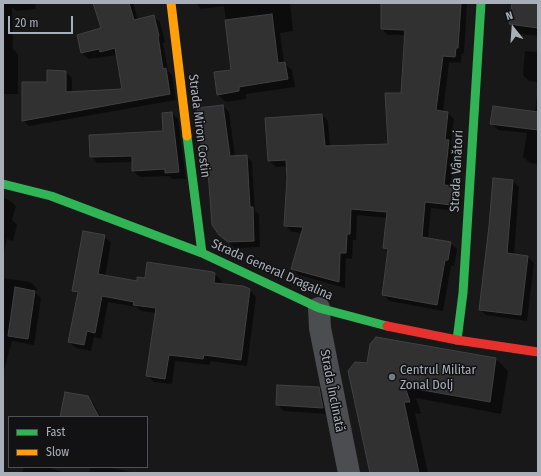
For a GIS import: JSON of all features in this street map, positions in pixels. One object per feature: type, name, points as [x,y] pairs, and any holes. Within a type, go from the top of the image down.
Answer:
[{"type":"street","name":"Strada Miron Costin","points":[[171,3],[202,253]]},
{"type":"street","name":"Strada Vânători","points":[[457,340],[463,293],[481,3]]},
{"type":"street","name":"Strada General Dragalina","points":[[3,184],[51,196],[202,253],[319,308],[366,322],[457,340],[538,352]]},
{"type":"street","name":"Strada Înclinată","points":[[319,308],[320,328],[348,473]]},
{"type":"building","points":[[93,3],[129,3],[134,20],[154,15],[159,36],[163,69],[166,68],[170,94],[22,121],[22,82],[47,82],[47,70],[66,71],[66,92],[122,89],[115,48],[100,52],[99,49],[81,53],[77,35],[101,28]]},
{"type":"building","points":[[381,3],[461,3],[458,48],[456,48],[455,57],[443,56],[436,110],[448,112],[445,140],[449,140],[444,185],[454,186],[452,205],[425,202],[422,237],[451,242],[448,260],[445,260],[437,305],[382,295],[388,249],[383,248],[387,212],[351,209],[350,234],[347,234],[346,253],[340,253],[339,282],[291,269],[303,227],[284,226],[287,178],[286,160],[268,161],[265,118],[322,114],[325,146],[388,144],[385,93],[401,93],[405,30],[381,29]]},
{"type":"building","points":[[512,3],[538,3],[538,28],[509,24]]},
{"type":"building","points":[[272,14],[278,63],[285,62],[288,79],[239,87],[239,91],[217,95],[214,72],[231,70],[225,20]]},
{"type":"building","points":[[223,105],[230,156],[247,155],[250,207],[253,207],[254,241],[228,242],[219,235],[212,225],[208,171],[204,171],[197,108]]},
{"type":"building","points":[[493,106],[538,112],[538,130],[490,124]]},
{"type":"building","points":[[172,112],[179,172],[165,173],[165,169],[132,171],[132,156],[90,157],[89,135],[163,131],[162,113]]},
{"type":"building","points":[[493,178],[513,180],[507,253],[528,256],[521,315],[479,310]]},
{"type":"building","points":[[83,231],[105,235],[98,274],[137,281],[137,277],[145,278],[147,262],[213,272],[215,273],[214,283],[243,286],[250,289],[241,360],[204,355],[203,359],[169,355],[165,379],[146,376],[156,308],[133,305],[134,302],[102,296],[95,333],[87,331],[84,345],[68,342],[78,292],[72,291]]},
{"type":"building","points":[[15,287],[35,291],[28,339],[8,336]]},
{"type":"building","points":[[376,337],[496,358],[490,402],[405,387],[410,402],[404,402],[419,473],[370,473],[348,371],[355,362],[367,363],[370,344]]},
{"type":"building","points":[[277,385],[319,387],[323,408],[276,405]]},
{"type":"building","points":[[65,392],[88,396],[98,416],[60,416]]},
{"type":"traffic: fast","points":[[457,340],[463,293],[481,3]]},
{"type":"traffic: fast","points":[[187,136],[202,253]]},
{"type":"traffic: fast","points":[[3,184],[51,196],[202,253],[319,308],[387,326]]},
{"type":"traffic: slow","points":[[171,3],[187,136]]},
{"type":"traffic: jam","points":[[387,326],[457,340],[538,352]]},
{"type":"place","name":"Centrul Militar Zonal Dolj","points":[[392,377]]}]
